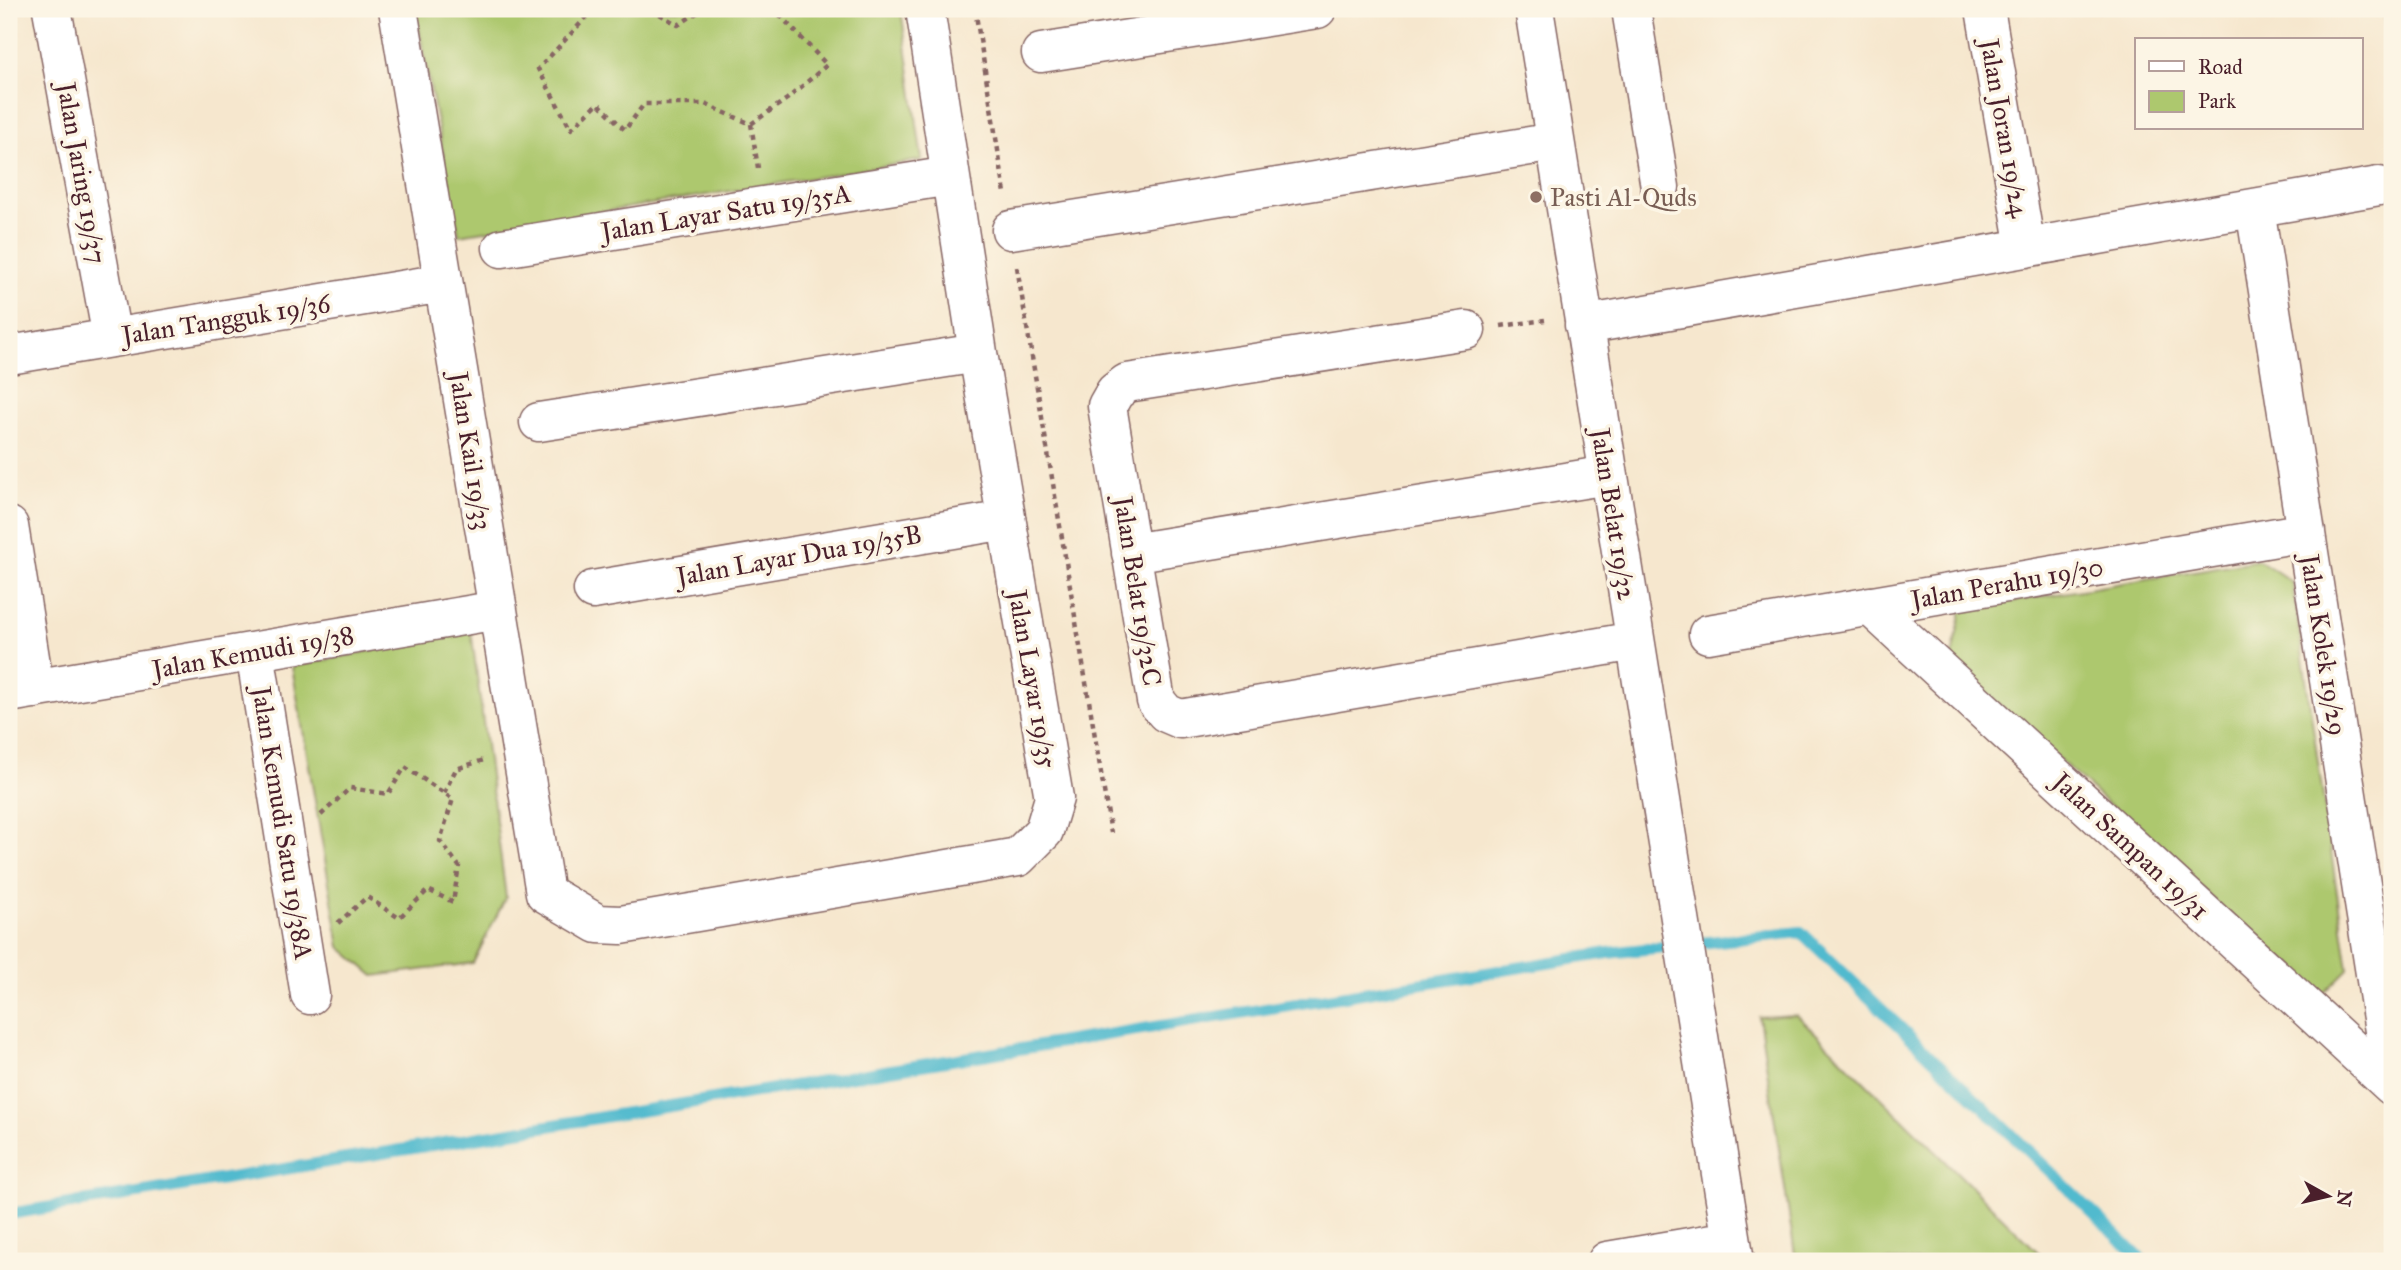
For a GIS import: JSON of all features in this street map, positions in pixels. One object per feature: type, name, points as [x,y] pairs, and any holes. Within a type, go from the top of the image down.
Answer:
[{"type":"street","name":"Jalan Jaring 19/37","points":[[52,9],[112,338]]},
{"type":"street","name":"Jalan Kail 19/33","points":[[398,9],[545,892]]},
{"type":"street","name":"Jalan Layar 19/35","points":[[545,892],[598,924],[621,925],[1018,857],[1044,831],[1054,798],[978,353],[925,9]]},
{"type":"street","points":[[1041,53],[1317,9]]},
{"type":"street","name":"Jalan Belat 19/32","points":[[1534,9],[1733,1250]]},
{"type":"street","points":[[1631,9],[1660,187]]},
{"type":"street","name":"Jalan Joran 19/24","points":[[1985,9],[2026,248]]},
{"type":"street","points":[[1011,230],[1555,142]]},
{"type":"street","name":"Jalan Layar Satu 19/35A","points":[[502,248],[950,176]]},
{"type":"street","points":[[1583,320],[2026,248],[2379,186]]},
{"type":"street","name":"Jalan Kolek 19/29","points":[[2255,208],[2392,1084]]},
{"type":"street","name":"Jalan Tangguk 19/36","points":[[9,355],[443,283]]},
{"type":"street","name":"Jalan Belat 19/32C","points":[[1466,330],[1126,383],[1115,392],[1107,406],[1156,701],[1166,713],[1180,719],[1635,641]]},
{"type":"street","points":[[538,422],[978,353]]},
{"type":"street","points":[[1131,553],[1608,475]]},
{"type":"street","name":"Jalan Layar Dua 19/35B","points":[[593,590],[1006,520]]},
{"type":"street","points":[[9,526],[22,691]]},
{"type":"street","name":"Jalan Perahu 19/30","points":[[1708,634],[2306,532]]},
{"type":"street","name":"Jalan Sampan 19/31","points":[[1870,606],[2392,1084]]},
{"type":"street","name":"Jalan Kemudi 19/38","points":[[22,691],[498,610]]},
{"type":"street","name":"Jalan Kemudi Satu 19/38A","points":[[256,652],[310,995]]},
{"type":"street","points":[[1607,1261],[1733,1250]]},
{"type":"path","points":[[594,9],[538,69],[571,129],[598,103],[625,130],[644,104],[705,104],[751,124]]},
{"type":"path","points":[[650,9],[678,24],[703,9]]},
{"type":"path","points":[[751,124],[787,99],[827,65],[774,9]]},
{"type":"path","points":[[975,9],[1111,833]]},
{"type":"path","points":[[751,124],[759,174]]},
{"type":"path","points":[[1466,330],[1583,320]]},
{"type":"path","points":[[444,793],[456,769],[488,758]]},
{"type":"path","points":[[318,818],[350,788],[388,794],[405,767],[453,799],[440,841],[459,866],[453,902],[428,890],[399,918],[368,897],[336,925]]},
{"type":"green space","points":[[415,9],[901,9],[922,160],[459,235]]},
{"type":"green space","points":[[2384,9],[2392,9],[2392,62]]},
{"type":"green space","points":[[2259,560],[2292,582],[2348,969],[2320,997],[1951,661],[1962,610]]},
{"type":"green space","points":[[471,630],[506,897],[473,963],[374,976],[340,947],[292,667]]},
{"type":"green space","points":[[1797,1015],[2047,1261],[1796,1261],[1759,1017]]},
{"type":"waterway","points":[[9,1214],[1608,953],[1801,932],[2143,1261]]},
{"type":"place","name":"Pasti Al-Quds","points":[[1536,197]]}]
